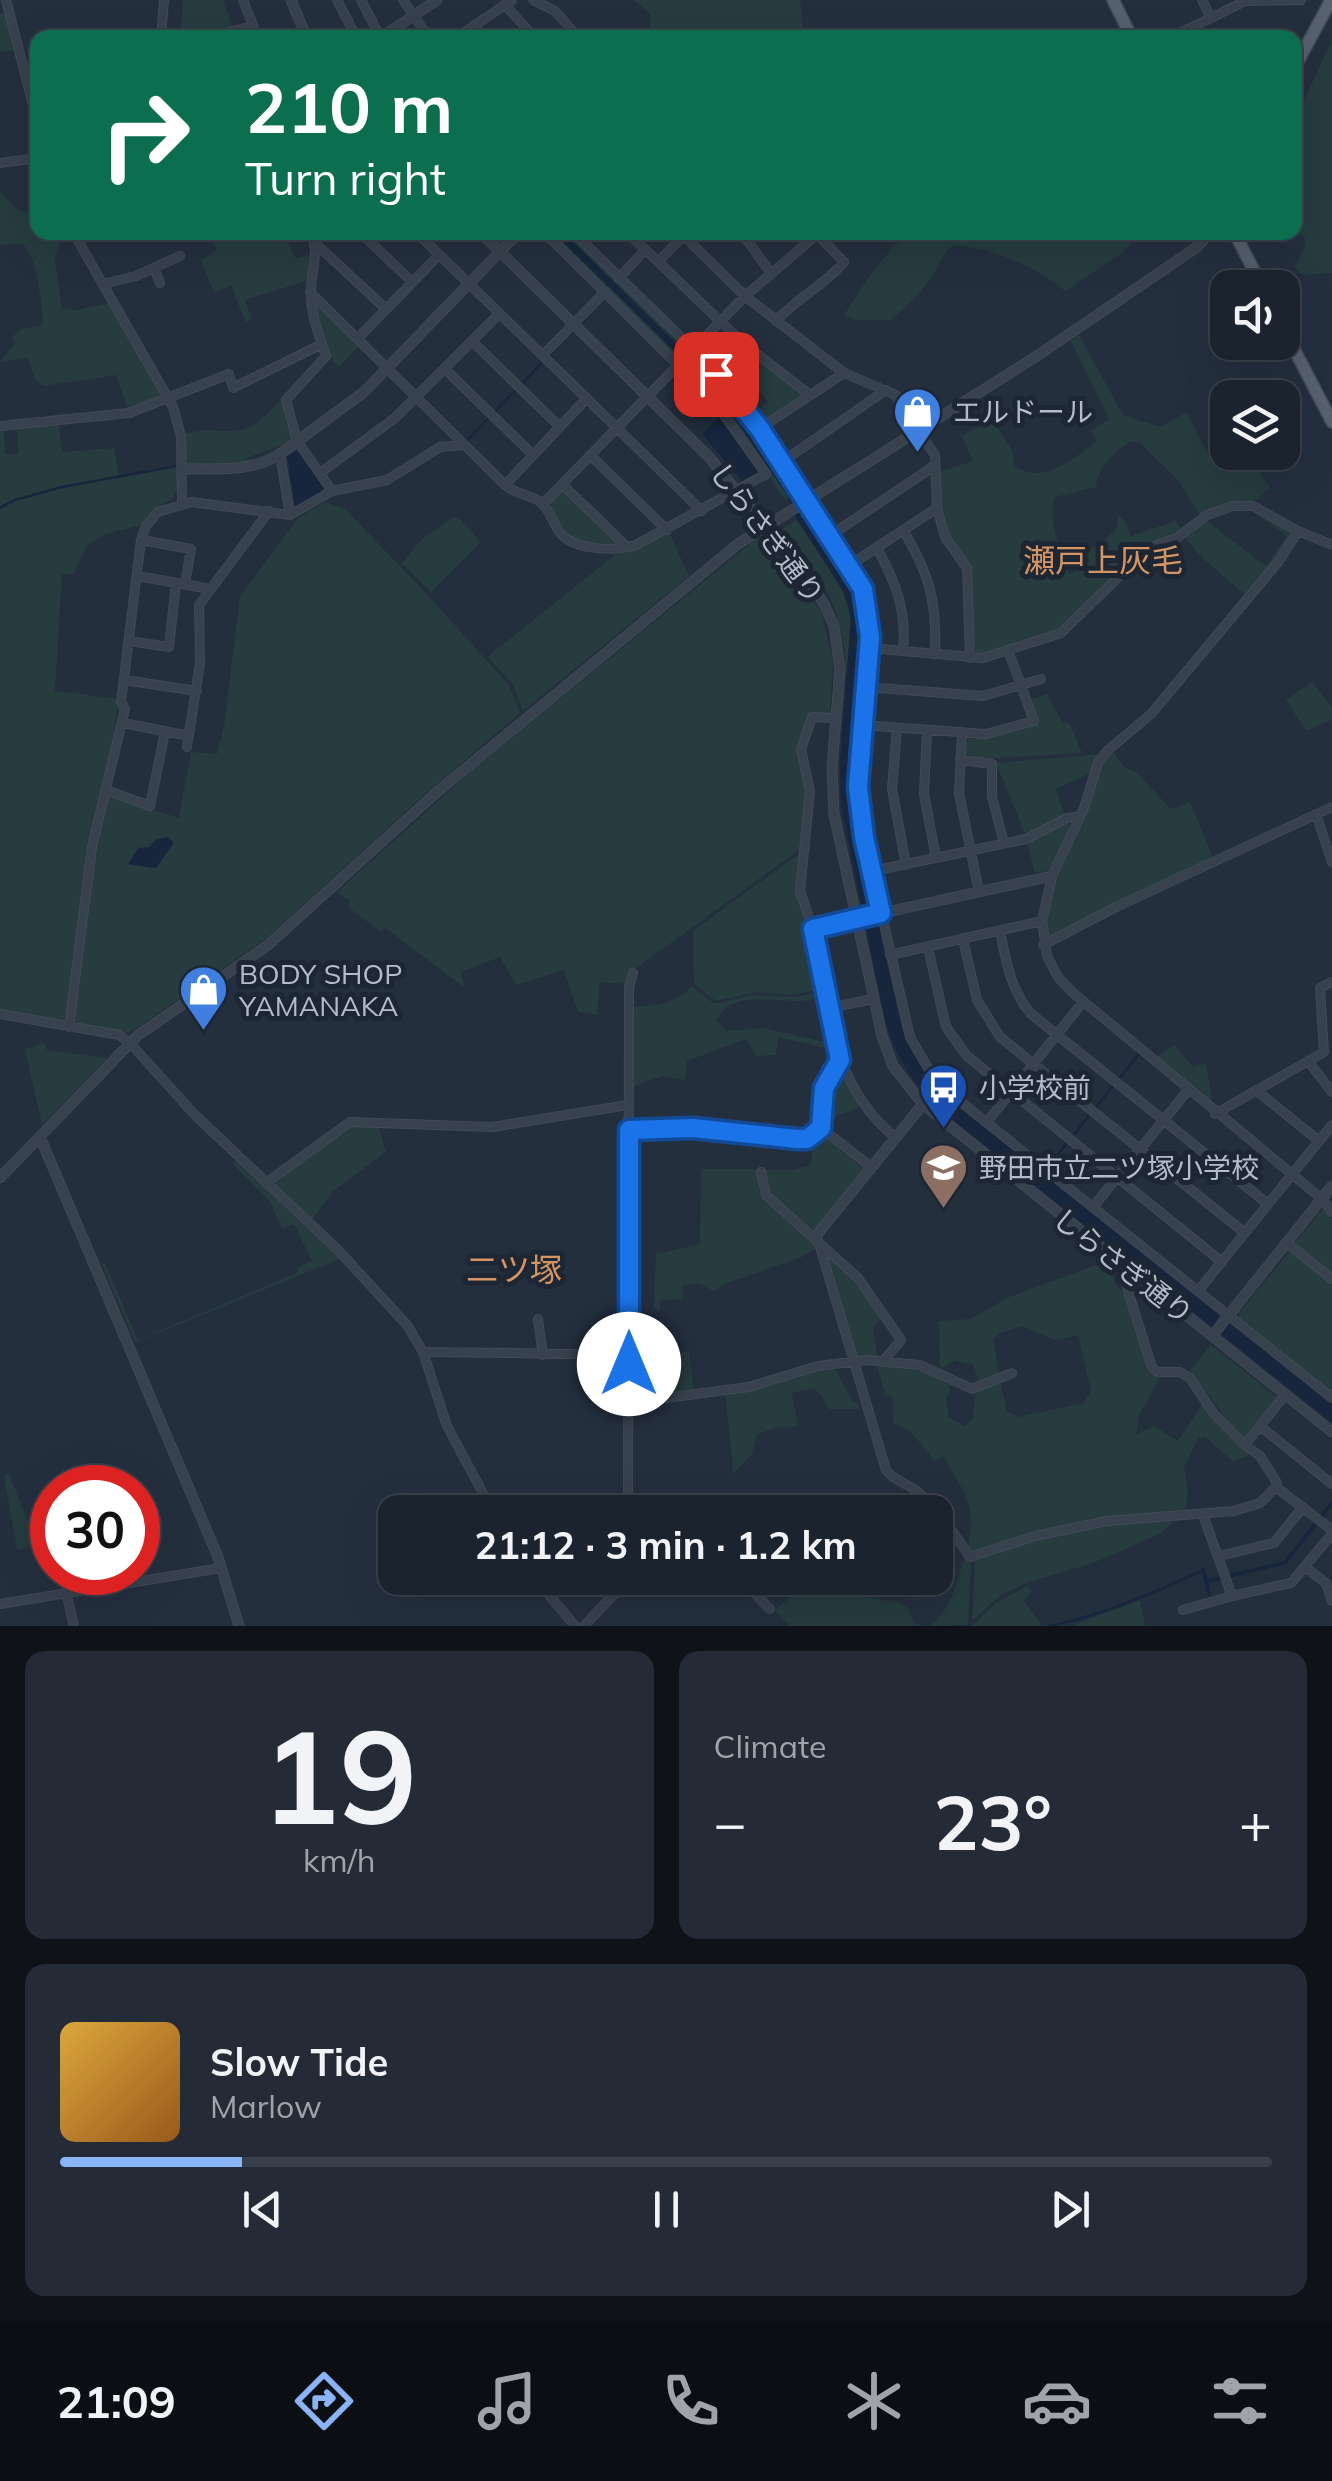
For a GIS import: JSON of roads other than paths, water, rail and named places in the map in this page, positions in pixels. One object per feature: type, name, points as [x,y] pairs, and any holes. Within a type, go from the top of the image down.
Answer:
[{"type":"main road","points":[[1113,0],[1128,30]]},
{"type":"main road","points":[[1302,52],[1326,2]]},
{"type":"main road","points":[[1238,240],[1254,270]]},
{"type":"main road","points":[[1300,360],[1332,422]]},
{"type":"street","points":[[6,0],[30,93]]},
{"type":"street","points":[[162,30],[164,0]]},
{"type":"street","points":[[243,0],[254,30]]},
{"type":"street","points":[[291,0],[304,30]]},
{"type":"street","points":[[337,0],[353,30]]},
{"type":"street","points":[[361,0],[377,30]]},
{"type":"street","points":[[404,0],[424,30]]},
{"type":"street","points":[[392,30],[437,0]]},
{"type":"street","points":[[533,0],[555,11],[571,30]]},
{"type":"street","points":[[555,11],[562,0]]},
{"type":"street","points":[[1202,0],[1211,18]]},
{"type":"street","points":[[1186,30],[1245,1],[1301,0]]},
{"type":"street","points":[[467,30],[508,2],[529,30]]},
{"type":"street","points":[[239,30],[252,26]]},
{"type":"street","points":[[473,26],[477,30]]},
{"type":"street","points":[[0,162],[30,159]]},
{"type":"street","points":[[77,240],[168,396],[181,436],[182,502]]},
{"type":"street","points":[[314,240],[386,310]]},
{"type":"street","points":[[368,240],[412,282]]},
{"type":"street","points":[[424,240],[702,511]]},
{"type":"street","name":"しらさぎ通り","points":[[488,240],[700,448],[813,586],[834,626],[840,669],[832,767],[834,814],[873,999],[893,1066],[922,1104],[1332,1432]]},
{"type":"street","points":[[183,468],[244,468],[280,454],[358,396],[512,240]]},
{"type":"street","points":[[310,292],[504,485],[519,496],[543,504],[562,536],[586,546],[628,548],[766,474],[714,401],[552,240]]},
{"type":"street","points":[[581,240],[693,348],[760,429],[850,564],[868,607],[870,648],[858,787],[879,914],[910,1037],[920,1058],[940,1084],[1332,1398]]},
{"type":"street","points":[[636,240],[720,322],[810,396]]},
{"type":"street","points":[[658,262],[680,240]]},
{"type":"street","points":[[692,240],[745,296],[844,373],[896,395],[915,431],[935,455],[938,508],[945,537],[965,560],[970,658]]},
{"type":"street","points":[[747,240],[771,273]]},
{"type":"street","points":[[543,504],[745,296],[812,240]]},
{"type":"street","points":[[776,321],[796,299],[834,274],[844,262],[824,240]]},
{"type":"street","points":[[0,1178],[130,1043],[268,945],[437,792],[764,526],[1083,325],[1204,240]]},
{"type":"street","points":[[315,243],[310,292],[326,356],[286,397],[296,441],[332,491]]},
{"type":"street","points":[[619,278],[645,250]]},
{"type":"street","points":[[358,338],[439,255]]},
{"type":"street","points":[[103,284],[180,256]]},
{"type":"street","points":[[154,268],[160,283]]},
{"type":"street","points":[[543,355],[605,292]]},
{"type":"street","points":[[320,473],[395,418],[498,314]]},
{"type":"street","points":[[472,341],[560,427]]},
{"type":"street","points":[[0,426],[129,412],[229,374],[233,388],[322,344]]},
{"type":"street","points":[[445,369],[533,455]]},
{"type":"street","points":[[760,429],[844,373]]},
{"type":"street","points":[[782,462],[886,390]]},
{"type":"street","points":[[504,485],[587,398]]},
{"type":"street","points":[[69,1026],[89,865],[122,722],[142,540],[153,516],[182,502],[290,515],[332,491],[378,483],[430,452],[464,445]]},
{"type":"street","points":[[280,454],[290,515]]},
{"type":"street","points":[[590,456],[667,530]]},
{"type":"street","points":[[831,535],[934,466]]},
{"type":"street","points":[[562,484],[628,548]]},
{"type":"street","points":[[870,648],[970,658],[1061,634],[1141,555],[1177,538],[1207,515],[1247,504],[1332,545]]},
{"type":"street","points":[[850,564],[938,508]]},
{"type":"street","points":[[187,747],[200,658],[198,609],[269,511]]},
{"type":"street","points":[[904,530],[929,580],[935,609],[935,654]]},
{"type":"street","points":[[1298,531],[1279,561],[1151,714],[1102,756],[1084,808],[1052,876],[1042,921],[1043,944],[1058,977],[1083,1002],[1322,1199],[1332,1212]]},
{"type":"street","points":[[129,641],[169,647],[191,549],[142,540]]},
{"type":"street","points":[[877,548],[902,604],[903,651]]},
{"type":"street","points":[[138,576],[210,588]]},
{"type":"street","points":[[862,725],[962,734],[1000,732],[1034,721],[1008,650]]},
{"type":"street","points":[[866,686],[983,696],[1041,679]]},
{"type":"street","points":[[124,680],[197,691]]},
{"type":"street","points":[[836,718],[812,717],[801,749],[810,791],[800,891],[813,929],[840,1060],[855,1095],[895,1137]]},
{"type":"street","points":[[122,722],[189,736]]},
{"type":"street","points":[[896,728],[892,790],[906,865]]},
{"type":"street","points":[[927,731],[924,794],[936,858]]},
{"type":"street","points":[[106,790],[150,806],[165,732]]},
{"type":"street","points":[[962,734],[959,794],[979,892]]},
{"type":"street","points":[[960,760],[992,764],[992,797],[1004,843]]},
{"type":"street","points":[[1043,944],[1332,807]]},
{"type":"street","points":[[1316,814],[1332,862]]},
{"type":"street","points":[[872,871],[1026,839],[1078,816]]},
{"type":"street","points":[[813,929],[1052,876]]},
{"type":"street","points":[[890,955],[1042,921]]},
{"type":"street","points":[[1000,931],[1016,996],[1030,1013],[1268,1204]]},
{"type":"street","points":[[963,939],[977,1000],[986,1019],[1008,1045],[1245,1232]]},
{"type":"street","points":[[928,948],[946,1026],[967,1056],[1222,1262]]},
{"type":"street","points":[[628,1495],[628,987],[633,973]]},
{"type":"street","points":[[1215,1114],[1324,1052],[1320,988],[1332,982]]},
{"type":"street","points":[[829,1008],[873,999]]},
{"type":"street","points":[[987,1122],[1083,1002]]},
{"type":"street","points":[[0,1014],[119,1036],[130,1043],[194,1114],[349,1262],[407,1325],[423,1352],[442,1414],[484,1495]]},
{"type":"street","points":[[629,1130],[693,1128],[807,1139],[821,1128],[824,1088],[840,1060]]},
{"type":"street","points":[[1308,1061],[1332,1092]]},
{"type":"street","points":[[1093,1208],[1189,1089]]},
{"type":"street","points":[[1256,1090],[1319,1141]]},
{"type":"street","points":[[266,1183],[350,1122],[508,1126],[628,1104]]},
{"type":"street","points":[[817,1238],[922,1104]]},
{"type":"street","points":[[1198,1291],[1332,1124]]},
{"type":"street","points":[[821,1128],[871,1167]]},
{"type":"street","points":[[40,1137],[222,1568],[239,1626]]},
{"type":"street","points":[[760,1172],[766,1196],[858,1278],[901,1340],[884,1360]]},
{"type":"street","points":[[1214,1334],[1332,1186]]},
{"type":"street","points":[[817,1238],[886,1470],[916,1489],[933,1506],[970,1557],[1073,1527],[1121,1518],[1234,1511],[1260,1503],[1276,1488],[1277,1483],[1260,1456],[1214,1414],[1190,1378],[1180,1372],[1158,1372],[1152,1368],[1126,1284],[1132,1274]]},
{"type":"street","points":[[1287,1243],[1332,1278]]},
{"type":"street","points":[[538,1319],[543,1354]]},
{"type":"street","points":[[423,1352],[583,1354],[629,1364]]},
{"type":"street","points":[[628,1403],[749,1387],[818,1366],[854,1361],[884,1360],[928,1368],[972,1388],[1012,1373]]},
{"type":"street","points":[[1246,1446],[1285,1395]]},
{"type":"street","points":[[1260,1426],[1332,1484]]},
{"type":"street","points":[[1183,1610],[1291,1583],[1332,1532],[1276,1488]]},
{"type":"street","points":[[1219,1556],[1274,1543],[1303,1508]]},
{"type":"street","points":[[1203,1515],[1232,1596]]},
{"type":"street","points":[[1305,1566],[1326,1583],[1332,1601]]},
{"type":"street","points":[[160,1578],[222,1568]]},
{"type":"street","points":[[0,1604],[50,1595]]},
{"type":"street","points":[[67,1595],[74,1626]]},
{"type":"street","points":[[549,1595],[575,1626]]},
{"type":"street","points":[[584,1626],[613,1595]]},
{"type":"street","points":[[756,1595],[770,1609]]},
{"type":"water","points":[[561,240],[571,240],[723,391],[855,583],[866,622],[854,794],[862,849],[900,1022],[920,1064],[972,1117],[1332,1404],[1332,1423],[949,1117],[909,1073],[885,1020],[841,806],[840,765],[851,616],[844,593],[794,514],[789,498],[719,395]]},
{"type":"water","points":[[605,300],[466,443],[465,441]]},
{"type":"water","points":[[720,416],[759,472],[743,482],[702,434]]},
{"type":"water","points":[[297,449],[325,488],[296,510],[287,457]]},
{"type":"water","points":[[167,837],[174,843],[156,868],[128,864],[138,848]]},
{"type":"water","points":[[1332,1500],[1332,1506],[1286,1564],[1209,1583],[1208,1597],[1201,1568],[1204,1567],[1208,1579],[1284,1561]]},
{"type":"waterway","points":[[0,508],[62,487],[177,466]]},
{"type":"waterway","points":[[1118,1080],[1140,1053]]},
{"type":"waterway","points":[[1096,1107],[1113,1086]]},
{"type":"waterway","points":[[1072,1137],[1090,1114]]},
{"type":"waterway","points":[[1049,1166],[1067,1143]]},
{"type":"waterway","points":[[1050,1626],[1128,1602],[1203,1570]]},
{"type":"place","name":"エルドール","points":[[918,454]]},
{"type":"place","name":"BODY SHOP YAMANAKA","points":[[204,1032]]},
{"type":"place","name":"小学校前","points":[[944,1130]]},
{"type":"place","name":"野田市立二ツ塚小学校","points":[[944,1210]]},
{"type":"district","name":"瀬戸上灰毛","points":[[1103,561]]},
{"type":"district","name":"二ツ塚","points":[[514,1270]]}]
